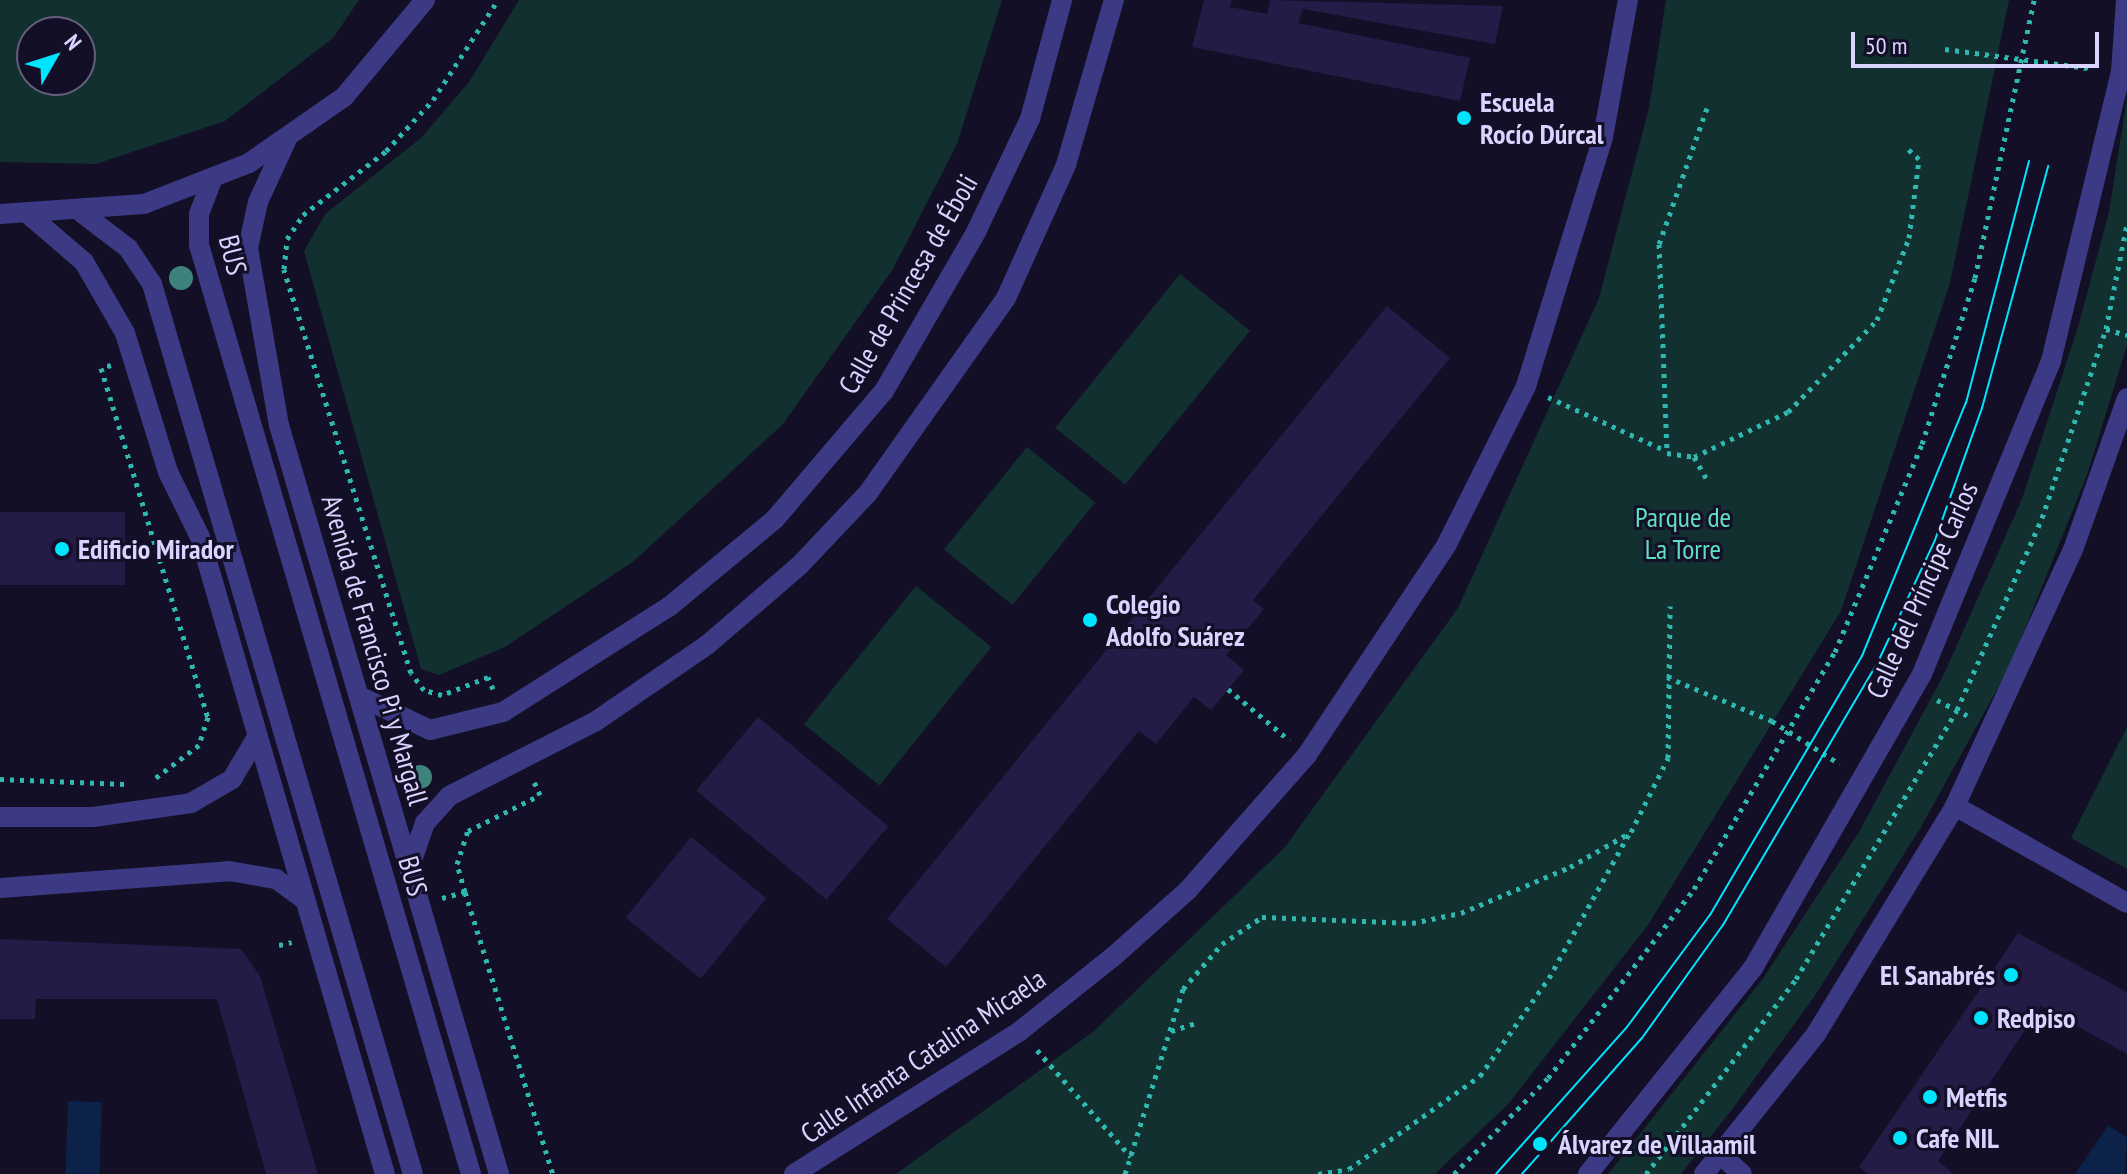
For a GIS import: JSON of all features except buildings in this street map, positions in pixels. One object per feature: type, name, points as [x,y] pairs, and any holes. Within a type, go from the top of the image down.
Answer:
[{"type":"street","points":[[0,214],[82,213],[144,204],[212,180],[286,141],[344,97],[425,0]]},
{"type":"street","name":"Calle de Princesa de Éboli","points":[[361,697],[430,730],[503,712],[670,606],[775,519],[884,391],[976,232],[1030,119],[1062,0]]},
{"type":"street","points":[[410,866],[436,807],[524,761],[707,645],[799,566],[925,422],[1018,272],[1066,165],[1114,0]]},
{"type":"street","name":"Calle Infanta Catalina Micaela","points":[[794,1174],[1020,1031],[1188,890],[1307,755],[1447,544],[1526,386],[1603,137],[1628,0]]},
{"type":"street","name":"Calle del Príncipe Carlos","points":[[1588,1174],[1753,968],[1922,674],[2051,361],[2121,72],[2126,0]]},
{"type":"street","name":"Avenida de Francisco Pi y Margall","points":[[286,141],[250,226],[249,265],[279,425],[499,1174]]},
{"type":"street","name":"BUS","points":[[212,180],[199,214],[199,245],[471,1174]]},
{"type":"street","points":[[82,213],[128,248],[152,284],[413,1174]]},
{"type":"street","points":[[28,214],[84,262],[117,313],[168,472],[200,537],[385,1174]]},
{"type":"street","points":[[1704,1174],[1816,1034],[1955,806],[1994,729],[2122,433],[2127,398]]},
{"type":"street","points":[[0,817],[93,817],[191,803],[232,779],[257,737]]},
{"type":"street","points":[[1955,806],[2127,903]]},
{"type":"street","points":[[0,888],[229,871],[276,879],[305,900]]},
{"type":"street","points":[[1721,1155],[1742,1174]]},
{"type":"path","points":[[498,0],[423,110],[386,151],[303,215],[287,239],[284,269],[411,673],[424,690],[442,695],[488,677],[503,712]]},
{"type":"path","points":[[1454,1174],[1618,993],[1694,889],[1791,732],[1835,652],[1922,444],[1975,278],[2034,0]]},
{"type":"path","points":[[1945,49],[2110,71]]},
{"type":"path","points":[[1662,449],[1659,244],[1707,108]]},
{"type":"path","points":[[1526,386],[1662,449],[1694,457],[1788,412],[1877,320],[1909,238],[1919,159],[1908,149]]},
{"type":"path","points":[[2106,329],[2127,335]]},
{"type":"path","points":[[0,779],[141,785],[176,769],[199,745],[208,717],[101,368]]},
{"type":"path","points":[[1694,457],[1708,481]]},
{"type":"path","points":[[1318,1174],[1349,1169],[1480,1076],[1549,978],[1631,832],[1668,758],[1670,606]]},
{"type":"path","points":[[1667,677],[1791,732],[1843,766],[1850,753]]},
{"type":"path","points":[[1228,689],[1307,755]]},
{"type":"path","points":[[1923,692],[1994,729]]},
{"type":"path","points":[[524,761],[540,795],[468,831],[457,864],[553,1174]]},
{"type":"path","points":[[1125,1174],[1183,989],[1222,944],[1262,917],[1412,923],[1461,913],[1570,867],[1631,832]]},
{"type":"path","points":[[421,904],[465,892]]},
{"type":"path","points":[[1171,1031],[1199,1022]]},
{"type":"path","points":[[1020,1031],[1131,1157]]},
{"type":"green space","points":[[0,0],[359,0],[333,38],[225,121],[96,164],[0,162]]},
{"type":"green space","points":[[519,0],[1002,0],[957,144],[893,269],[783,424],[634,561],[505,647],[439,675],[421,669],[304,251],[325,214],[421,138],[469,82]]},
{"type":"green space","name":"Parque de La Torre","points":[[1666,0],[2009,0],[1950,283],[1841,611],[1648,925],[1509,1103],[1435,1174],[896,1174],[1093,1032],[1285,847],[1458,608],[1599,298],[1649,108]]},
{"type":"green space","points":[[2127,97],[2127,345],[2087,475],[2010,666],[1921,827],[1814,997],[1681,1174],[1608,1174],[1762,980],[1859,832],[1944,674],[2022,499],[2078,327],[2109,212]]},
{"type":"green space","points":[[1180,274],[1250,331],[1125,485],[1055,428]]},
{"type":"green space","points":[[1027,447],[1095,502],[1012,605],[944,550]]},
{"type":"green space","points":[[916,586],[991,647],[879,785],[804,724]]},
{"type":"green space","points":[[2127,727],[2127,869],[2071,838]]},
{"type":"water","points":[[68,1101],[102,1102],[99,1174],[65,1174]]},
{"type":"water","points":[[2108,1125],[2127,1138],[2125,1174],[2075,1174]]},
{"type":"tram line","points":[[1496,1174],[1627,1027],[1710,915],[1862,656],[1966,403],[2029,161]]},
{"type":"tram line","points":[[1522,1174],[1642,1038],[1723,925],[1877,664],[1935,540],[1982,408],[2048,166]]},
{"type":"place","name":"Escuela Rocío Dúrcal","points":[[1464,118]]},
{"type":"place","name":"Edificio Mirador","points":[[62,549]]},
{"type":"place","name":"Colegio Adolfo Suárez","points":[[1090,620]]},
{"type":"place","name":"El Sanabrés","points":[[2011,975]]},
{"type":"place","name":"Redpiso","points":[[1981,1018]]},
{"type":"place","name":"Metfis","points":[[1930,1097]]},
{"type":"place","name":"Cafe NIL","points":[[1900,1138]]},
{"type":"place","name":"Álvarez de Villaamil","points":[[1540,1144]]}]
